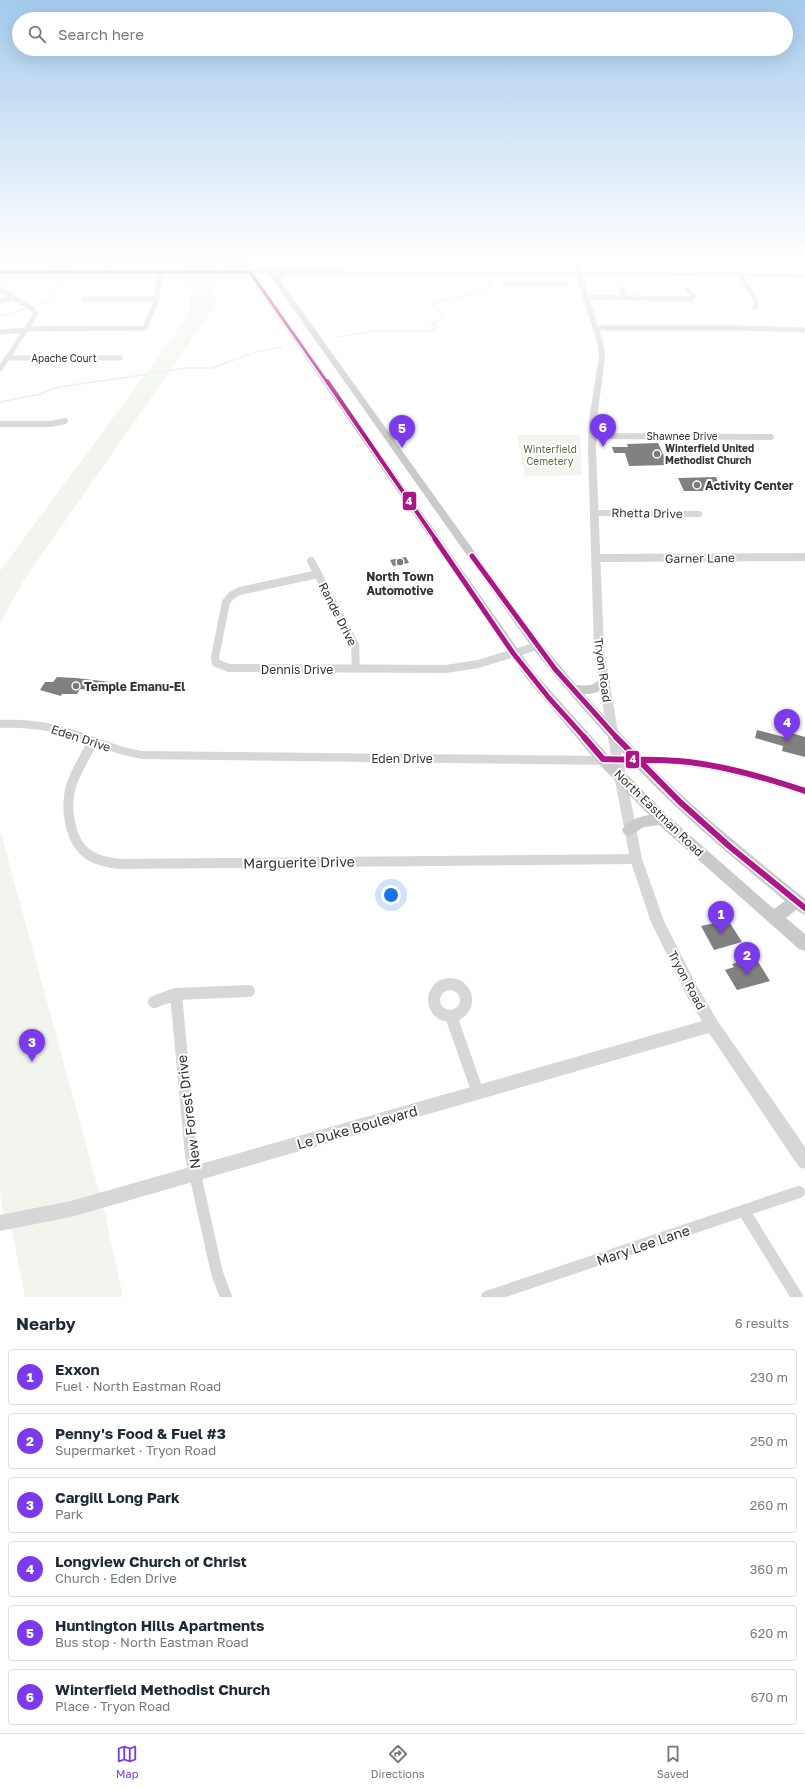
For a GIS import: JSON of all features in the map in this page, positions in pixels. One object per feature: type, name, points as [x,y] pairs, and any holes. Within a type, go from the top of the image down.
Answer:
[{"type":"main road","name":"North Eastman Road","points":[[291,317],[354,420],[513,653],[549,698],[610,759],[620,776],[662,819],[805,944]]},
{"type":"main road","name":"North Eastman Road","points":[[292,317],[372,417],[537,646],[572,689],[638,760],[691,812],[800,904]]},
{"type":"main road","points":[[354,420],[372,417]]},
{"type":"main road","points":[[460,576],[482,571]]},
{"type":"main road","points":[[572,689],[593,690],[604,682]]},
{"type":"main road","points":[[629,830],[641,822],[662,819]]},
{"type":"main road","points":[[774,918],[800,904]]},
{"type":"street","points":[[0,369],[34,317]]},
{"type":"street","points":[[0,332],[26,329],[143,328],[147,325],[150,317]]},
{"type":"street","name":"Tryon Road","points":[[591,317],[601,346],[602,362],[592,436],[598,638],[613,734],[610,759]]},
{"type":"street","points":[[595,328],[740,328],[805,330]]},
{"type":"street","name":"Apache Court","points":[[7,358],[120,358]]},
{"type":"street","points":[[0,424],[51,424],[65,421]]},
{"type":"street","name":"Shawnee Drive","points":[[592,436],[771,437]]},
{"type":"street","name":"Rhetta Drive","points":[[594,513],[699,514]]},
{"type":"street","name":"Garner Lane","points":[[595,558],[805,557]]},
{"type":"street","name":"Rande Drive","points":[[312,561],[356,648],[356,669]]},
{"type":"street","name":"Dennis Drive","points":[[318,574],[240,591],[230,596],[225,604],[215,661],[220,666],[229,668],[451,669],[473,665],[537,646]]},
{"type":"street","name":"Eden Drive","points":[[0,724],[26,724],[55,729],[124,752],[167,756],[610,759],[679,762],[711,765],[753,774],[805,791]]},
{"type":"street","name":"Marguerite Drive","points":[[93,742],[73,781],[69,794],[69,813],[77,844],[85,852],[104,862],[121,864],[636,859]]},
{"type":"street","name":"Tryon Road","points":[[620,776],[629,830],[636,859],[667,943],[684,978],[712,1025],[805,1160]]},
{"type":"street","points":[[154,1002],[176,994],[249,991]]},
{"type":"street","name":"New Forest Drive","points":[[176,994],[191,1156],[217,1273],[226,1297]]},
{"type":"street","points":[[451,1016],[478,1093]]},
{"type":"street","name":"Le Duke Boulevard","points":[[0,1223],[71,1209],[712,1025]]},
{"type":"street","name":"Mary Lee Lane","points":[[487,1297],[799,1192]]},
{"type":"street","points":[[744,1211],[797,1297]]},
{"type":"green space","points":[[186,317],[208,317],[23,581],[0,624],[0,571],[183,323]]},
{"type":"green space","name":"Winterfield Cemetery","points":[[517,435],[580,435],[582,475],[525,476]]},
{"type":"green space","points":[[680,451],[703,451],[707,460],[681,460]]},
{"type":"green space","points":[[0,830],[104,1210],[123,1297],[25,1297],[12,1231],[3,1211],[0,1192]]},
{"type":"building","name":"Winterfield United Methodist Church","points":[[658,443],[668,465],[629,466],[625,453],[614,453],[612,447],[628,447],[627,444]]},
{"type":"building","name":"Activity Center","points":[[716,477],[722,491],[684,491],[678,478]]},
{"type":"building","name":"North Town Automotive","points":[[406,557],[409,563],[393,566],[390,560]]},
{"type":"building","name":"Temple Emanu-El","points":[[57,677],[110,682],[105,692],[80,689],[77,694],[62,694],[61,696],[40,690],[45,682],[53,682]]},
{"type":"building","points":[[757,730],[784,737],[785,731],[805,737],[805,757],[782,751],[783,746],[755,738]]},
{"type":"building","points":[[728,920],[742,942],[714,950],[701,926]]},
{"type":"building","points":[[746,960],[748,963],[757,960],[770,981],[737,990],[725,970],[734,967],[732,964]]},
{"type":"waterway","points":[[338,337],[373,331],[433,331],[437,326],[432,323],[442,319],[443,317]]},
{"type":"waterway","points":[[155,373],[186,368],[212,368],[256,352],[282,347]]},
{"type":"waterway","points":[[0,402],[40,394],[59,387],[149,374]]},
{"type":"transit line","name":"4","points":[[281,317],[513,653],[549,698],[603,759],[668,760],[704,764],[748,774],[805,791]]},
{"type":"transit line","name":"4","points":[[472,556],[555,669],[613,734],[680,802],[729,846],[805,908]]},
{"type":"place","name":"Winterfield Methodist Church","points":[[603,447]]},
{"type":"place","name":"Huntington Hills Apartments","points":[[402,448]]},
{"type":"place","name":"Winterfield United Methodist Church","points":[[657,454]]},
{"type":"place","name":"Activity Center","points":[[697,485]]},
{"type":"place","name":"North Town Automotive","points":[[400,562]]},
{"type":"place","name":"Temple Emanu-El","points":[[76,686]]},
{"type":"place","name":"Longview Church of Christ","points":[[787,742]]},
{"type":"place","name":"Exxon","points":[[721,934]]},
{"type":"place","name":"Penny's Food & Fuel #3","points":[[747,975]]},
{"type":"place","name":"Cargill Long Park","points":[[32,1062]]}]
